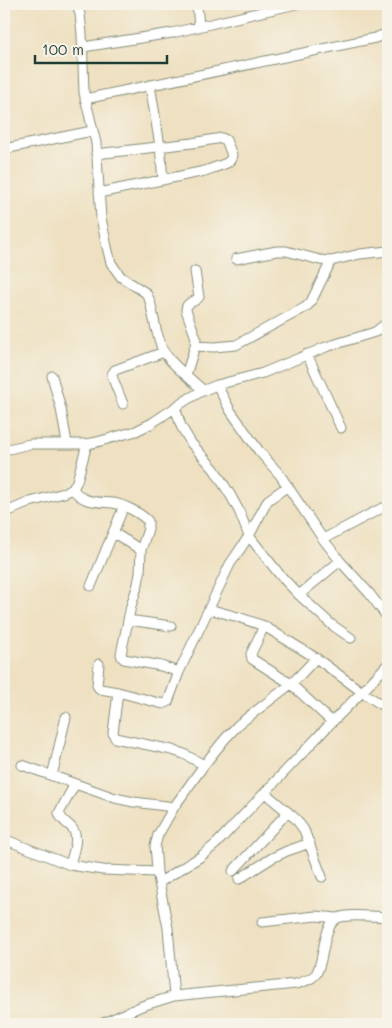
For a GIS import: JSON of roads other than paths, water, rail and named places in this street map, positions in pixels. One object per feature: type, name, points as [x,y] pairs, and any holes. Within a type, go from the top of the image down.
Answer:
[{"type":"street","points":[[76,4],[80,14],[86,99],[96,143],[101,218],[111,263],[121,277],[146,293],[150,301],[162,349],[170,360],[204,390]]},
{"type":"street","points":[[197,4],[199,28]]},
{"type":"street","points":[[83,47],[199,28],[296,4]]},
{"type":"street","points":[[86,99],[375,38],[388,33]]},
{"type":"street","points":[[150,85],[160,146],[163,180]]},
{"type":"street","points":[[4,149],[92,130]]},
{"type":"street","points":[[96,154],[222,138],[226,140],[232,155],[227,163],[205,171],[99,193]]},
{"type":"street","points":[[236,259],[286,251],[331,261],[360,254],[388,251]]},
{"type":"street","points":[[195,346],[236,345],[306,307],[311,302],[331,261]]},
{"type":"street","points":[[186,375],[196,338],[186,310],[186,306],[199,297],[195,271]]},
{"type":"street","points":[[4,450],[30,444],[87,444],[136,431],[204,390],[263,372],[326,347],[375,332],[388,322]]},
{"type":"street","points":[[123,404],[113,379],[112,374],[115,370],[164,352]]},
{"type":"street","points":[[307,354],[341,428]]},
{"type":"street","points":[[52,376],[62,408],[67,443]]},
{"type":"street","points":[[217,385],[230,410],[258,451],[280,475],[340,561],[369,593],[388,618]]},
{"type":"street","points":[[175,407],[181,426],[191,443],[214,469],[232,496],[249,536],[280,575],[299,595],[332,625],[350,638]]},
{"type":"street","points":[[4,513],[30,502],[73,489],[87,444]]},
{"type":"street","points":[[99,664],[97,681],[100,689],[166,704],[230,564],[249,536],[268,500],[288,486]]},
{"type":"street","points":[[73,489],[86,500],[115,503],[124,506],[148,521],[148,529],[141,550],[140,573],[121,654],[124,659],[152,664],[179,672]]},
{"type":"street","points":[[90,586],[124,506]]},
{"type":"street","points":[[323,539],[382,508]]},
{"type":"street","points":[[114,533],[141,550]]},
{"type":"street","points":[[299,595],[340,561]]},
{"type":"street","points":[[209,609],[264,626],[316,658],[385,707]]},
{"type":"street","points":[[128,620],[170,626]]},
{"type":"street","points":[[264,626],[252,650],[252,660],[290,684],[332,722]]},
{"type":"street","points":[[174,996],[168,928],[157,872],[155,846],[158,835],[174,807],[224,740],[239,724],[290,684],[316,658]]},
{"type":"street","points":[[160,882],[200,857],[216,844],[388,664]]},
{"type":"street","points":[[118,692],[113,733],[115,738],[172,750],[204,765]]},
{"type":"street","points":[[52,776],[66,717]]},
{"type":"street","points":[[22,766],[115,798],[174,807]]},
{"type":"street","points":[[70,865],[76,834],[74,829],[61,818],[60,814],[75,784]]},
{"type":"street","points":[[265,793],[288,812],[304,830],[322,877]]},
{"type":"street","points":[[233,871],[288,812]]},
{"type":"street","points":[[4,838],[70,865],[103,870],[157,872]]},
{"type":"street","points":[[239,879],[272,858],[310,843]]},
{"type":"street","points":[[262,922],[316,916],[337,918],[346,916],[388,917]]},
{"type":"street","points":[[101,1024],[142,1006],[174,996],[296,984],[307,981],[315,975],[320,965],[328,929],[337,918]]}]
